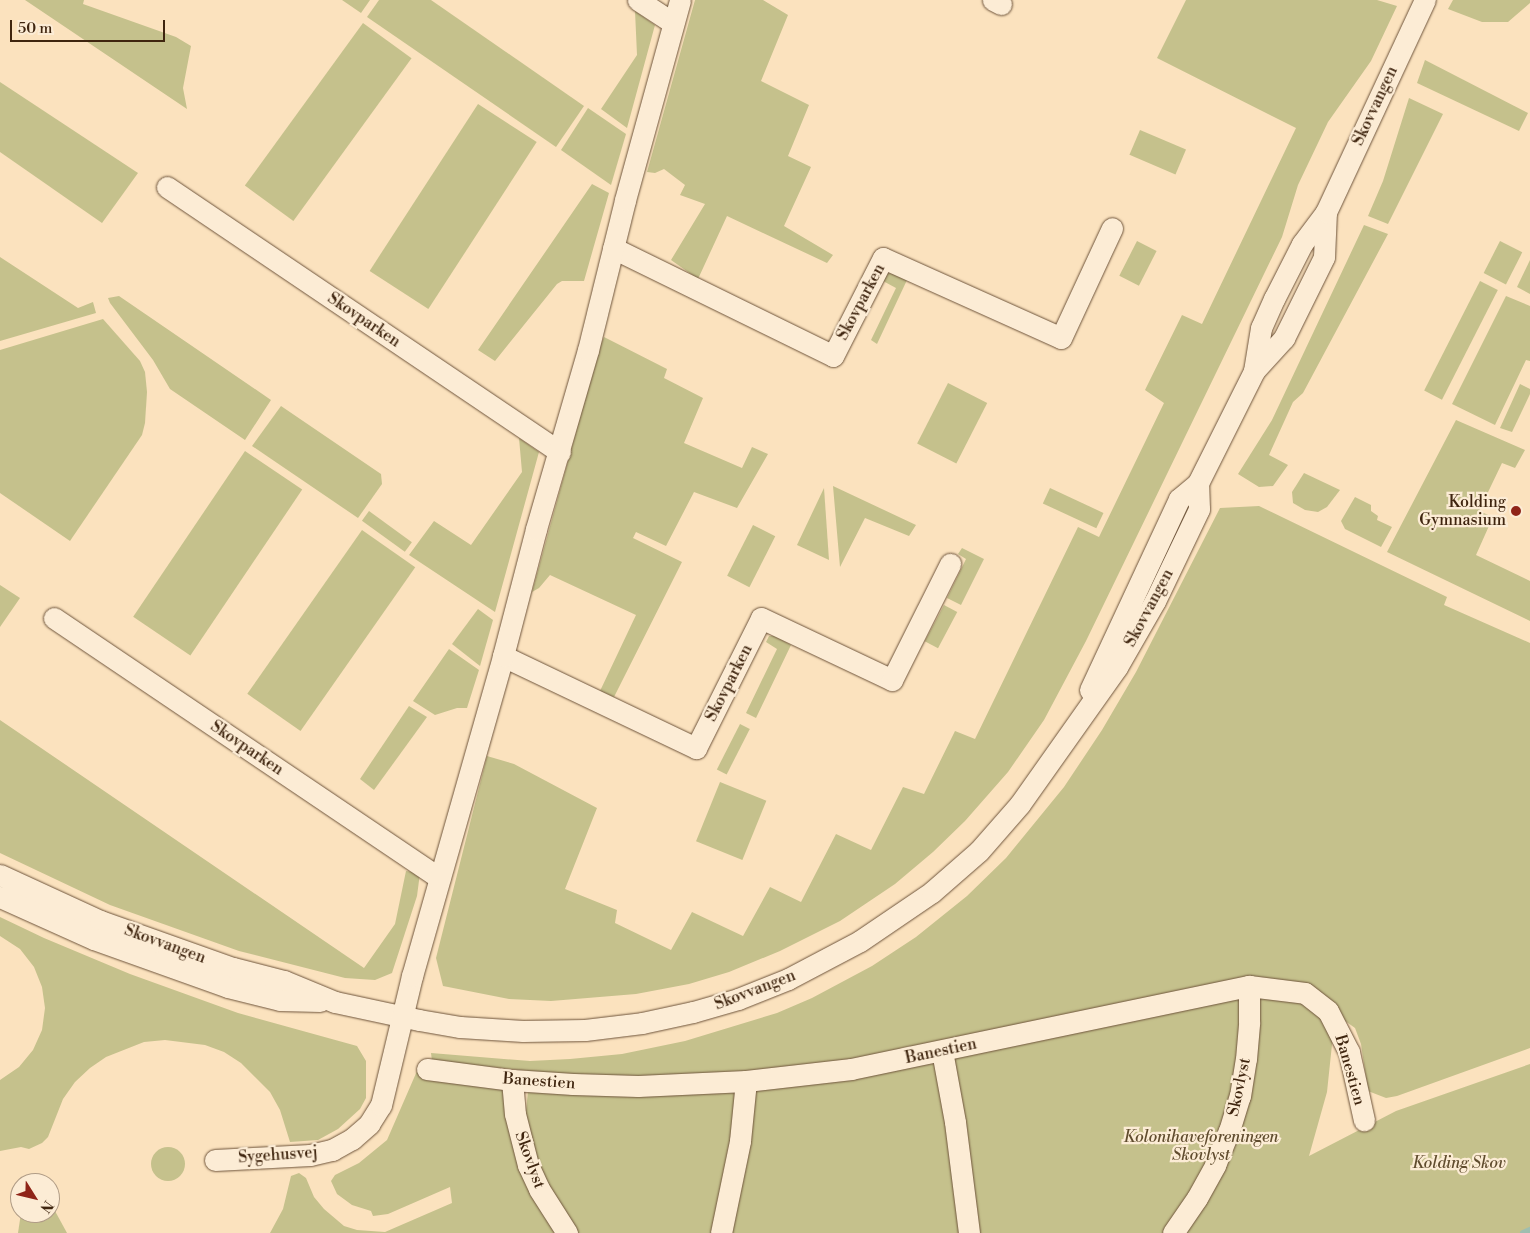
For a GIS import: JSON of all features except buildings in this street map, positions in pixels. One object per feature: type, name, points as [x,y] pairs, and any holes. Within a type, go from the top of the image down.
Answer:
[{"type":"street","points":[[638,0],[673,23]]},
{"type":"street","points":[[401,1017],[503,656],[536,529],[560,452],[680,0]]},
{"type":"street","name":"Skovvangen","points":[[1254,371],[1261,328],[1274,299],[1302,244],[1326,212],[1425,0]]},
{"type":"street","name":"Skovparken","points":[[167,187],[560,452]]},
{"type":"street","name":"Skovvangen","points":[[0,875],[100,921],[233,968],[284,982],[335,1002],[401,1017],[460,1027],[523,1031],[584,1030],[642,1022],[693,1012],[738,999],[788,979],[860,941],[896,919],[932,892],[979,851],[1020,804],[1076,722],[1179,499],[1198,483],[1254,371],[1284,338],[1324,257],[1326,212]]},
{"type":"street","name":"Skovparken","points":[[613,248],[832,356],[883,258],[1061,338],[1112,228]]},
{"type":"street","name":"Skovparken","points":[[503,656],[696,748],[761,618],[892,680],[950,564]]},
{"type":"street","name":"Skovparken","points":[[54,618],[440,878]]},
{"type":"street","name":"Skovvangen","points":[[0,897],[94,939],[228,988],[280,1000],[335,1002]]},
{"type":"street","name":"Banestien","points":[[428,1069],[512,1080],[638,1086],[746,1081],[851,1069],[1248,986],[1305,993],[1328,1011],[1349,1052],[1364,1120]]},
{"type":"street","name":"Skovlyst","points":[[1173,1233],[1197,1198],[1215,1165],[1229,1131],[1240,1096],[1249,1022],[1248,986]]},
{"type":"street","name":"Sygehusvej","points":[[215,1160],[310,1156],[332,1150],[352,1139],[369,1124],[381,1105],[401,1017]]},
{"type":"street","points":[[942,1051],[955,1122],[970,1233]]},
{"type":"street","name":"Skovlyst","points":[[512,1080],[515,1114],[528,1165],[538,1189],[567,1233]]},
{"type":"street","points":[[721,1233],[740,1141],[746,1081]]},
{"type":"green space","points":[[25,0],[84,0],[83,4],[176,37],[191,46],[183,88],[187,109]]},
{"type":"green space","points":[[342,0],[370,0],[361,13]]},
{"type":"green space","points":[[379,0],[431,0],[584,106],[556,147],[367,17]]},
{"type":"green space","points":[[695,0],[763,0],[788,15],[761,81],[809,105],[788,156],[811,167],[784,226],[833,255],[827,263],[727,216],[698,279],[671,260],[705,204],[680,195],[685,185],[664,169],[655,173],[647,172]]},
{"type":"green space","points":[[1186,0],[1377,0],[1397,6],[1371,61],[1328,122],[1298,185],[1282,237],[1086,641],[1044,720],[1008,772],[965,821],[933,852],[895,884],[840,921],[780,951],[729,972],[689,984],[636,994],[551,1001],[509,999],[443,986],[436,958],[487,756],[514,764],[597,808],[565,889],[617,910],[615,923],[671,950],[692,912],[743,936],[770,887],[801,902],[836,834],[871,850],[903,787],[924,794],[955,731],[975,739],[1078,527],[1099,537],[1164,403],[1145,390],[1182,315],[1202,324],[1296,128],[1157,58]]},
{"type":"green space","points":[[1453,0],[1530,0],[1530,3],[1508,22],[1482,22],[1448,9]]},
{"type":"green space","points":[[635,11],[655,25],[627,128],[601,109],[637,55]]},
{"type":"green space","points":[[363,23],[412,58],[293,221],[245,186]]},
{"type":"green space","points":[[1425,60],[1528,113],[1519,131],[1417,83]]},
{"type":"green space","points":[[0,82],[138,173],[102,223],[0,152]]},
{"type":"green space","points":[[1409,98],[1443,114],[1388,224],[1368,216],[1383,181]]},
{"type":"green space","points":[[478,104],[537,142],[428,309],[370,271]]},
{"type":"green space","points":[[588,108],[626,134],[611,185],[561,150]]},
{"type":"green space","points":[[1140,130],[1186,150],[1175,174],[1129,155]]},
{"type":"green space","points":[[592,184],[609,193],[584,281],[562,281],[557,284],[495,361],[478,350]]},
{"type":"green space","points":[[1364,225],[1388,234],[1303,393],[1293,402],[1269,455],[1288,465],[1273,486],[1259,487],[1238,474],[1272,420]]},
{"type":"green space","points":[[1137,241],[1157,251],[1139,286],[1119,276]]},
{"type":"green space","points":[[1500,241],[1522,252],[1506,284],[1484,273]]},
{"type":"green space","points":[[0,257],[78,308],[93,302],[96,313],[0,341]]},
{"type":"green space","points":[[1530,260],[1530,294],[1517,287]]},
{"type":"green space","points":[[887,273],[896,274],[907,280],[877,344],[871,340],[896,288],[883,281]]},
{"type":"green space","points":[[1480,281],[1498,290],[1442,400],[1424,391]]},
{"type":"green space","points":[[119,296],[271,400],[245,440],[170,389],[153,360],[110,303],[108,298]]},
{"type":"green space","points":[[1506,296],[1530,306],[1530,361],[1526,360],[1495,425],[1452,404]]},
{"type":"green space","points":[[103,319],[140,361],[145,372],[147,392],[145,423],[142,435],[70,541],[0,493],[0,350]]},
{"type":"green space","points":[[604,337],[667,369],[664,378],[703,398],[684,443],[742,468],[752,447],[768,454],[737,508],[694,492],[666,546],[636,532],[633,538],[682,562],[614,697],[600,691],[636,615],[550,575],[539,588],[532,592],[599,348]]},
{"type":"green space","points":[[948,383],[987,403],[956,464],[917,444]]},
{"type":"green space","points":[[1520,384],[1530,389],[1530,394],[1512,432],[1500,428]]},
{"type":"green space","points":[[281,406],[381,474],[382,484],[358,518],[252,446]]},
{"type":"green space","points":[[1456,420],[1525,450],[1515,468],[1502,463],[1479,511],[1493,517],[1476,555],[1530,581],[1530,621],[1387,552]]},
{"type":"green space","points":[[519,438],[539,452],[495,612],[409,555],[434,521],[471,545],[522,472]]},
{"type":"green space","points":[[245,451],[302,490],[190,655],[133,617]]},
{"type":"green space","points":[[1304,473],[1340,490],[1327,507],[1318,512],[1305,510],[1293,503],[1292,492]]},
{"type":"green space","points":[[833,486],[916,525],[909,536],[865,518],[840,567]]},
{"type":"green space","points":[[824,488],[829,560],[797,545]]},
{"type":"green space","points":[[1050,488],[1103,513],[1096,528],[1043,503]]},
{"type":"green space","points":[[1355,497],[1371,505],[1371,511],[1378,516],[1377,520],[1392,527],[1381,547],[1345,529],[1341,521]]},
{"type":"green space","points":[[1259,506],[1447,597],[1444,605],[1530,643],[1530,1048],[1397,1096],[1386,1098],[1368,1091],[1361,1044],[1355,1028],[1341,1018],[1333,1035],[1327,1092],[1309,1156],[1396,1111],[1530,1064],[1530,1233],[270,1233],[283,1209],[291,1176],[299,1173],[306,1178],[314,1197],[324,1209],[344,1226],[357,1230],[385,1232],[452,1203],[450,1187],[388,1214],[373,1216],[371,1211],[352,1205],[337,1194],[331,1181],[335,1175],[359,1163],[387,1140],[417,1071],[508,1083],[507,1109],[526,1111],[530,1071],[432,1061],[431,1053],[530,1061],[622,1054],[685,1041],[777,1013],[812,998],[872,966],[916,937],[967,896],[1006,858],[1064,787],[1102,730],[1136,672],[1220,508]]},
{"type":"green space","points":[[369,511],[412,542],[405,552],[362,521]]},
{"type":"green space","points":[[753,525],[775,536],[749,587],[727,576]]},
{"type":"green space","points":[[362,530],[415,567],[301,731],[247,694]]},
{"type":"green space","points":[[962,548],[984,559],[961,605],[947,598],[966,559],[958,554]]},
{"type":"green space","points":[[0,585],[20,598],[0,627]]},
{"type":"green space","points":[[944,605],[957,612],[938,648],[925,641]]},
{"type":"green space","points":[[478,609],[493,620],[480,666],[452,644]]},
{"type":"green space","points":[[769,636],[775,636],[791,645],[756,718],[746,713],[777,649],[766,642]]},
{"type":"green space","points":[[449,649],[479,670],[467,708],[457,708],[435,715],[413,701]]},
{"type":"green space","points":[[409,706],[427,717],[374,790],[360,779]]},
{"type":"green space","points":[[0,720],[364,968],[395,924],[406,871],[420,873],[417,896],[392,973],[375,980],[345,978],[239,951],[110,905],[0,853]]},
{"type":"green space","points":[[740,724],[750,729],[727,774],[717,769]]},
{"type":"green space","points":[[720,782],[766,801],[742,860],[696,841]]},
{"type":"green space","points":[[0,917],[44,938],[130,974],[238,1013],[357,1046],[366,1061],[366,1098],[360,1109],[338,1129],[318,1140],[290,1142],[280,1110],[270,1092],[241,1063],[224,1052],[205,1045],[165,1040],[144,1042],[106,1057],[75,1082],[63,1099],[48,1137],[42,1143],[29,1149],[21,1147],[0,1151],[0,1080],[19,1067],[33,1050],[42,1030],[45,1008],[42,987],[34,967],[20,949],[0,936]]},
{"type":"green space","points":[[168,1147],[175,1148],[180,1152],[184,1157],[184,1171],[180,1176],[175,1180],[168,1181],[161,1180],[156,1176],[152,1171],[151,1164],[152,1157],[156,1152],[161,1148]]},
{"type":"green space","points":[[60,1220],[67,1233],[18,1233],[20,1223],[60,1223]]},
{"type":"waterway","points":[[1523,1233],[1530,1230]]},
{"type":"place","name":"Kolding Gymnasium","points":[[1516,511]]},
{"type":"park label","name":"Kolonihaveforeningen Skovlyst","points":[[1201,1146]]},
{"type":"park label","name":"Kolding Skov","points":[[1459,1163]]}]
